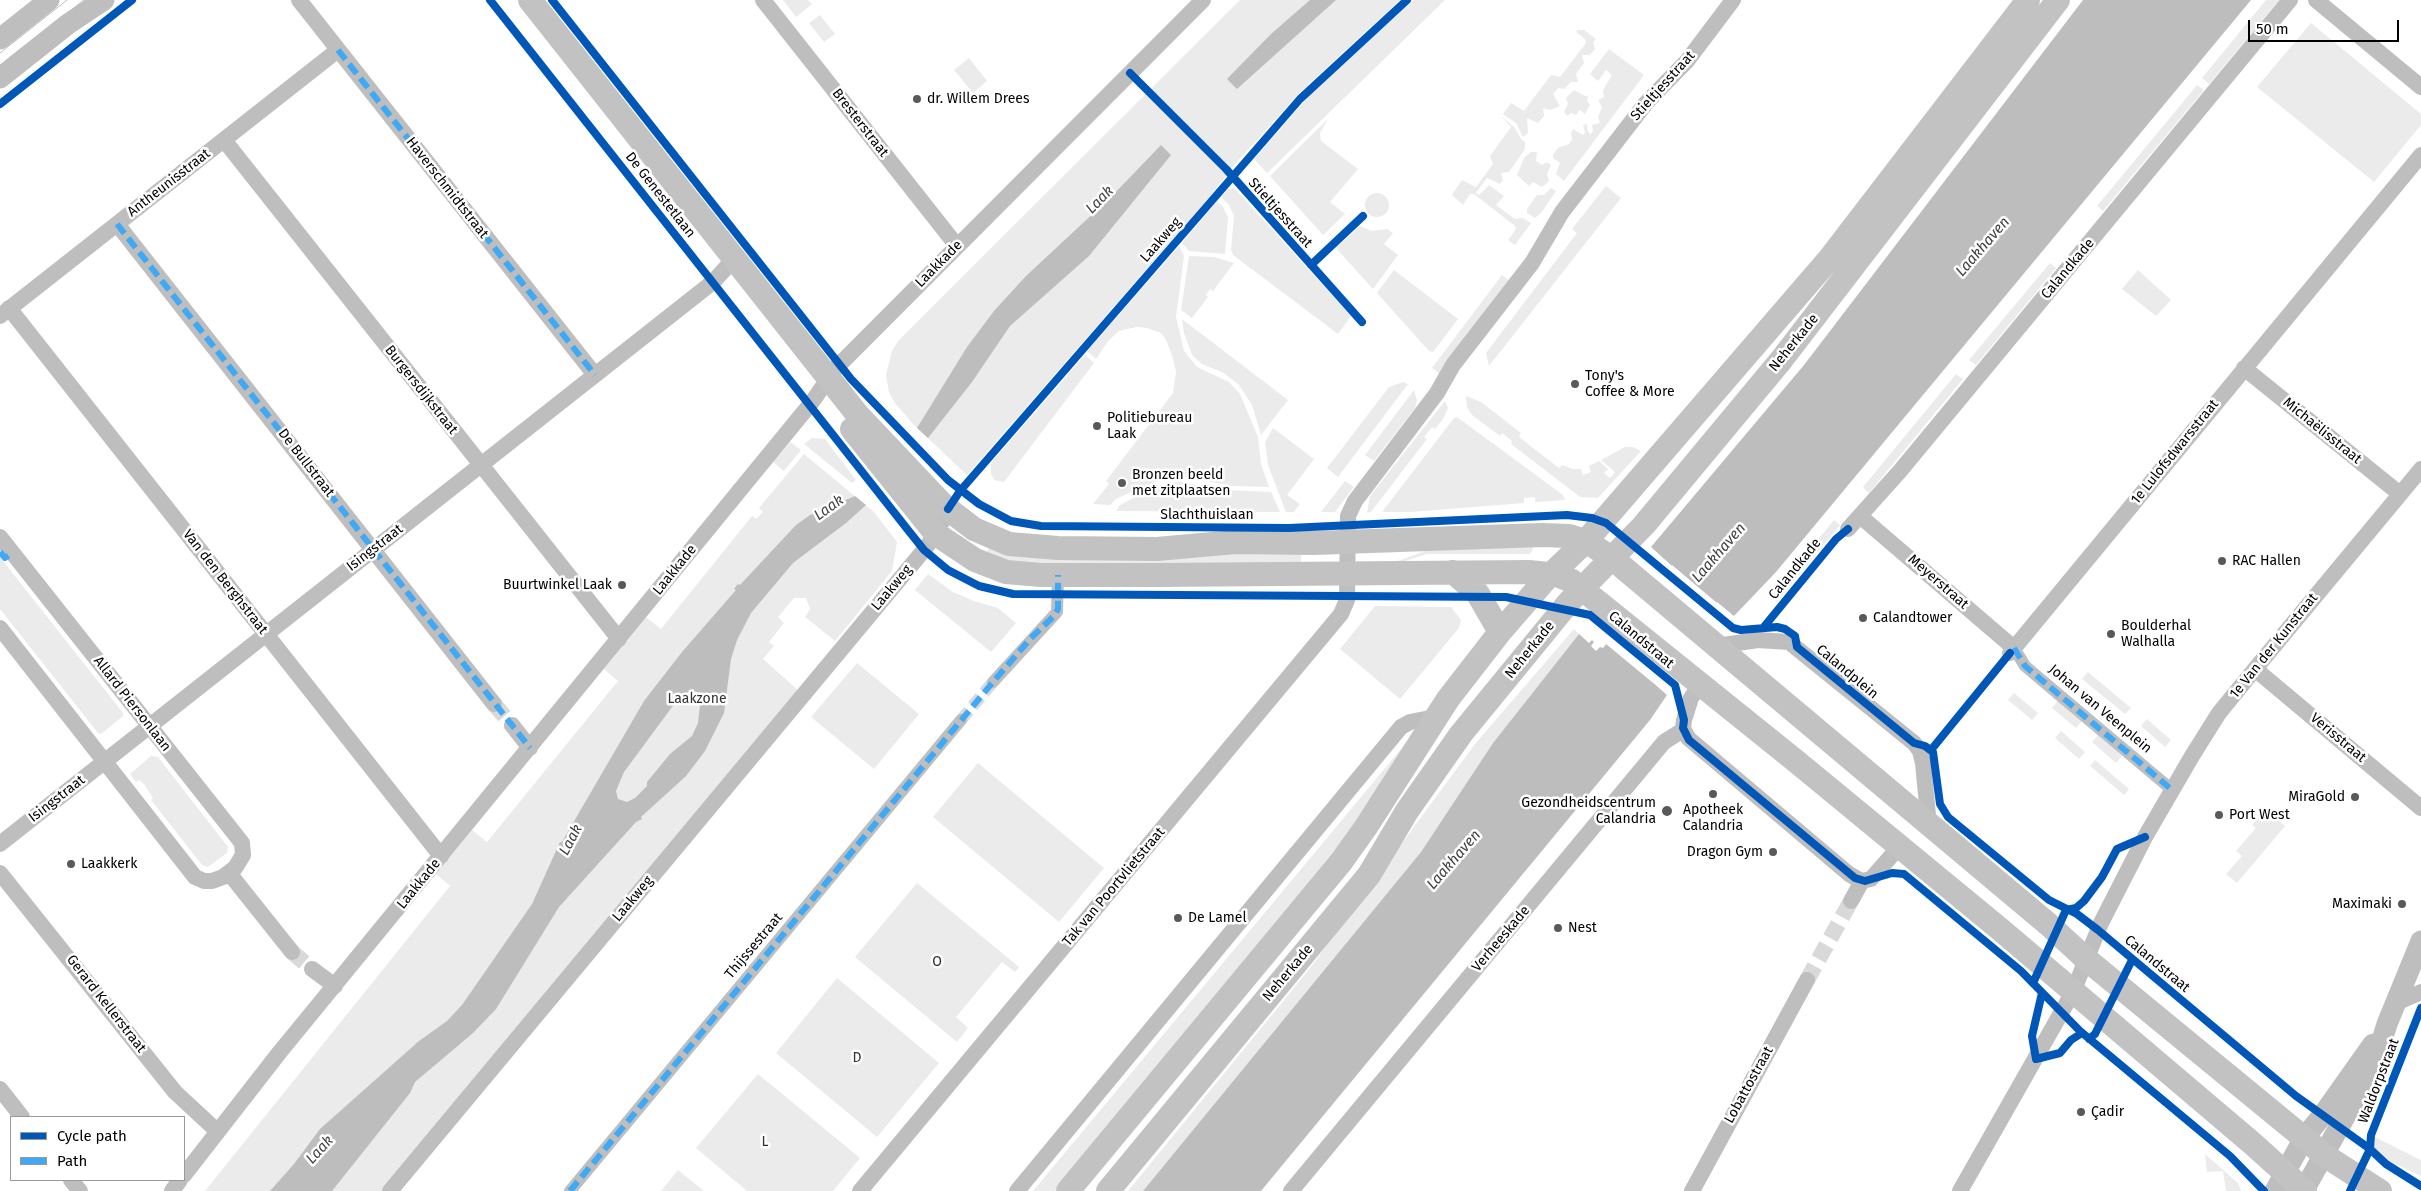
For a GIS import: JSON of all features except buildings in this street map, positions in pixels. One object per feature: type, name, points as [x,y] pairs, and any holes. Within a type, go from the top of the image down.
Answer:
[{"type":"main road","name":"De Genestetlaan","points":[[512,0],[729,264]]},
{"type":"main road","name":"De Genestetlaan","points":[[530,0],[729,264],[819,391]]},
{"type":"main road","name":"Neherkade","points":[[1068,1191],[1341,862],[1366,827],[1435,717],[1500,632],[1551,574],[1586,541],[1830,258],[2028,0]]},
{"type":"main road","name":"Neherkade","points":[[1108,1191],[1369,875],[1402,819],[1457,740],[1583,588],[1613,559],[1668,497],[1798,339],[2058,0]]},
{"type":"main road","name":"Slachthuislaan","points":[[819,391],[867,425],[948,509],[980,533],[1009,544],[1029,547],[1156,548],[1235,542],[1347,542],[1542,535],[1569,536],[1586,541],[1613,559]]},
{"type":"main road","points":[[819,391],[936,534],[975,560],[999,570],[1021,574],[1058,575],[1529,572],[1551,574],[1568,579],[1583,588]]},
{"type":"main road","points":[[1613,559],[2048,924],[2086,959],[2324,1155],[2380,1191]]},
{"type":"main road","points":[[1453,572],[1478,594],[1500,632]]},
{"type":"main road","name":"Calandstraat","points":[[1583,588],[1669,661],[1900,846],[2073,992],[2280,1182],[2304,1191]]},
{"type":"street","points":[[0,39],[49,0]]},
{"type":"street","points":[[0,78],[68,24],[104,0]]},
{"type":"street","name":"Haverschmidtstraat","points":[[299,0],[595,375]]},
{"type":"street","name":"Bresterstraat","points":[[763,0],[957,246]]},
{"type":"street","name":"Laakkade","points":[[185,1173],[217,1130],[819,391],[957,246],[1203,0]]},
{"type":"street","name":"Stieltjesstraat","points":[[1347,542],[1348,516],[1355,501],[1532,263],[1560,215],[1652,95],[1687,61],[1733,0]]},
{"type":"street","name":"Calandkade","points":[[1848,529],[2290,0]]},
{"type":"street","points":[[2316,0],[2421,87]]},
{"type":"street","name":"Antheunisstraat","points":[[5,312],[338,50]]},
{"type":"street","name":"Burgersdijkstraat","points":[[224,140],[618,640]]},
{"type":"street","name":"1e Lulofsdwarsstraat","points":[[2012,650],[2421,155]]},
{"type":"street","name":"De Bullstraat","points":[[117,224],[494,704]]},
{"type":"street","name":"Isingstraat","points":[[0,844],[713,282],[729,264]]},
{"type":"street","name":"Van den Berghstraat","points":[[5,312],[266,634],[441,856]]},
{"type":"street","name":"Michaëlisstraat","points":[[2244,368],[2400,494]]},
{"type":"street","name":"1e Van der Kunstraat","points":[[1960,1191],[2073,992],[2086,959],[2145,836],[2171,789],[2219,713],[2421,469]]},
{"type":"street","name":"Laakweg","points":[[390,1191],[936,534],[948,509]]},
{"type":"street","name":"Meyerstraat","points":[[1860,516],[2012,650]]},
{"type":"street","name":"Allard Piersonlaan","points":[[0,537],[242,843],[244,852],[242,859],[229,873]]},
{"type":"street","name":"Tak van Poortvlietstraat","points":[[860,1191],[1341,614],[1347,600],[1347,542]]},
{"type":"street","points":[[993,682],[1057,612],[1058,575]]},
{"type":"street","points":[[0,628],[195,876],[204,881],[212,881],[229,873],[292,952]]},
{"type":"street","name":"Calandplein","points":[[1716,646],[1758,640],[1789,642],[1914,743],[1920,751],[1923,763],[1929,826]]},
{"type":"street","name":"Johan van Veenplein","points":[[2012,650],[2025,666],[2171,789]]},
{"type":"street","name":"Verisstraat","points":[[2255,669],[2421,808]]},
{"type":"street","points":[[1700,686],[1687,707],[1683,730],[1689,740],[1849,874],[1862,881]]},
{"type":"street","points":[[1016,1191],[1401,727],[1414,720],[1435,717]]},
{"type":"street","name":"Thijssestraat","points":[[570,1191],[961,720]]},
{"type":"street","points":[[512,725],[530,748]]},
{"type":"street","name":"Verheeskade","points":[[1291,1191],[1664,742],[1683,730]]},
{"type":"street","points":[[1851,901],[1862,881],[1874,877],[1900,846]]},
{"type":"street","name":"Gerard Kellerstraat","points":[[0,873],[175,1092],[217,1130]]},
{"type":"street","name":"Waldorpstraat","points":[[2304,1191],[2375,1063],[2387,1024],[2421,942]]},
{"type":"street","points":[[312,969],[335,986]]},
{"type":"street","name":"Lobattostraat","points":[[1692,1191],[1807,980]]},
{"type":"street","points":[[2396,1003],[2421,992]]},
{"type":"street","name":"Waldorpstraat","points":[[2280,1182],[2304,1138],[2322,1116],[2387,1024]]},
{"type":"street","points":[[0,1089],[21,1116]]},
{"type":"street","points":[[72,1181],[80,1191]]},
{"type":"green space","points":[[783,0],[808,0],[812,4],[796,17]]},
{"type":"green space","points":[[1240,0],[1400,0],[1300,92],[1235,164],[1211,195],[967,475],[915,426],[894,402],[889,392],[886,375],[892,351],[898,341]]},
{"type":"green space","points":[[1414,0],[1445,0],[1267,173],[1254,159],[1316,88]]},
{"type":"green space","points":[[2266,0],[2279,0],[2209,84],[2202,78]]},
{"type":"green space","points":[[820,15],[835,34],[824,42],[809,23]]},
{"type":"green space","points":[[2311,23],[2421,114],[2421,125],[2374,182],[2257,87]]},
{"type":"green space","points":[[1584,30],[1596,39],[1593,42],[1595,49],[1590,55],[1582,55],[1584,63],[1576,74],[1578,82],[1571,82],[1564,89],[1558,88],[1553,94],[1560,106],[1550,110],[1543,108],[1544,116],[1538,123],[1527,118],[1528,133],[1523,137],[1516,123],[1503,114],[1511,103],[1524,111],[1551,75],[1560,77],[1586,43],[1585,39],[1576,32]]},
{"type":"green space","points":[[1609,49],[1644,75],[1564,181],[1556,174],[1560,163],[1553,158],[1553,155],[1558,148],[1569,144],[1572,140],[1571,133],[1573,129],[1583,135],[1585,132],[1583,125],[1587,124],[1588,132],[1591,134],[1593,131],[1592,125],[1600,123],[1598,117],[1602,107],[1598,100],[1604,97],[1603,90],[1612,75],[1606,70],[1598,81],[1590,74]]},
{"type":"green space","points":[[969,58],[987,81],[973,93],[954,70]]},
{"type":"green space","points":[[2197,85],[2204,90],[2103,211],[2097,206]]},
{"type":"green space","points":[[1574,90],[1587,97],[1589,94],[1587,101],[1590,105],[1585,114],[1580,110],[1576,115],[1571,113],[1567,116],[1564,112],[1568,104],[1566,98]]},
{"type":"green space","points":[[1501,116],[1515,128],[1521,139],[1525,142],[1525,149],[1509,172],[1501,173],[1503,180],[1500,184],[1487,178],[1476,193],[1479,195],[1489,185],[1504,196],[1496,205],[1515,219],[1523,218],[1531,223],[1515,245],[1508,240],[1516,229],[1515,226],[1474,194],[1470,194],[1463,205],[1452,195],[1462,180],[1476,187],[1493,164],[1490,156],[1511,127]]},
{"type":"green space","points":[[1328,119],[1320,133],[1321,141],[1358,169],[1330,202],[1345,214],[1323,235],[1270,176]]},
{"type":"green space","points":[[1531,152],[1537,152],[1536,161],[1542,165],[1547,162],[1551,165],[1547,174],[1549,181],[1542,187],[1533,182],[1529,186],[1517,175],[1524,158]]},
{"type":"green space","points":[[1606,186],[1621,198],[1489,366],[1486,353],[1577,233],[1572,229]]},
{"type":"green space","points":[[1234,188],[1351,316],[1338,334],[1233,255],[1231,250],[1234,216],[1229,205],[1221,197],[1228,189]]},
{"type":"green space","points":[[1551,188],[1556,191],[1541,213],[1535,218],[1527,213],[1527,209],[1537,195],[1544,195]]},
{"type":"green space","points":[[1377,193],[1382,194],[1388,200],[1388,210],[1382,216],[1377,217],[1372,216],[1366,210],[1365,205],[1366,200],[1372,194]]},
{"type":"green space","points":[[1217,201],[1223,207],[1228,217],[1225,254],[1189,251],[1182,243]]},
{"type":"green space","points":[[1360,226],[1372,231],[1387,229],[1393,233],[1384,244],[1398,255],[1373,289],[1336,248]]},
{"type":"green space","points":[[1179,246],[1184,256],[1176,317],[1184,351],[1197,367],[1229,382],[1240,394],[1258,437],[1261,464],[1269,487],[1232,486],[1176,475],[1139,488],[1116,499],[1110,505],[1093,504],[1109,484],[1106,481],[1173,393],[1176,372],[1166,340],[1161,333],[1147,328],[1136,327],[1119,331],[1108,341],[1096,359],[1087,351]]},
{"type":"green space","points":[[1189,256],[1214,257],[1234,263],[1213,291],[1210,289],[1206,295],[1208,297],[1192,318],[1181,310]]},
{"type":"green space","points":[[2050,263],[2056,268],[1976,365],[1969,360]]},
{"type":"green space","points":[[1394,270],[1458,319],[1433,352],[1429,351],[1377,293]]},
{"type":"green space","points":[[2138,270],[2171,300],[2156,316],[2122,289]]},
{"type":"green space","points":[[1502,275],[1511,282],[1440,374],[1432,368]]},
{"type":"green space","points":[[1182,319],[1288,400],[1261,435],[1252,405],[1239,385],[1224,373],[1202,364],[1192,355],[1184,333]]},
{"type":"green space","points":[[1085,355],[1094,363],[1004,482],[994,480],[991,474],[991,463]]},
{"type":"green space","points":[[1956,374],[1963,379],[1869,493],[1863,487]]},
{"type":"green space","points":[[1403,382],[1408,384],[1338,477],[1327,468],[1389,387]]},
{"type":"green space","points":[[1414,390],[1417,400],[1415,408],[1374,461],[1365,455]]},
{"type":"green space","points":[[1466,396],[1481,402],[1521,433],[1519,437],[1559,468],[1562,465],[1573,469],[1581,469],[1583,475],[1591,472],[1589,466],[1599,461],[1608,469],[1604,473],[1610,478],[1615,472],[1601,460],[1625,447],[1633,447],[1641,451],[1598,498],[1580,497],[1511,444],[1512,441],[1502,433],[1500,436],[1472,415],[1467,407]]},
{"type":"green space","points":[[1445,401],[1448,408],[1443,419],[1435,429],[1432,427],[1424,437],[1427,439],[1371,512],[1367,513],[1370,496]]},
{"type":"green space","points":[[1457,417],[1563,495],[1565,500],[1535,502],[1535,497],[1524,498],[1524,503],[1411,512],[1382,512],[1454,418]]},
{"type":"green space","points":[[1273,428],[1314,459],[1287,495],[1300,504],[1294,512],[1286,512],[1268,465],[1265,442]]},
{"type":"green space","points":[[812,438],[825,439],[856,480],[852,483],[804,444]]},
{"type":"green space","points":[[790,442],[801,450],[784,471],[773,462]]},
{"type":"green space","name":"Laakzone","points":[[804,454],[874,512],[897,542],[892,571],[835,641],[805,617],[810,609],[806,598],[794,598],[778,617],[784,623],[769,642],[774,646],[763,659],[799,691],[383,1191],[205,1191],[450,886],[436,874],[472,830],[487,842],[618,681],[604,669],[646,617],[661,629],[752,516],[756,519],[763,512],[759,508]]},
{"type":"green space","points":[[1345,481],[1354,487],[1335,512],[1321,512]]},
{"type":"green space","points":[[1181,482],[1228,490],[1271,492],[1280,512],[1116,511],[1120,505],[1139,495],[1170,483]]},
{"type":"green space","points":[[1834,520],[1840,525],[1777,602],[1770,597]]},
{"type":"green space","points":[[1535,545],[1530,554],[1427,554],[1399,563],[1378,561],[1398,561],[1425,551]]},
{"type":"green space","points":[[989,546],[1301,553],[1301,565],[1014,563],[987,552]]},
{"type":"green space","points":[[0,557],[123,713],[123,716],[101,734],[98,733],[0,609]]},
{"type":"green space","points":[[928,574],[953,592],[998,608],[1016,623],[991,652],[915,590]]},
{"type":"green space","points":[[1375,606],[1451,607],[1461,620],[1459,628],[1400,699],[1340,649]]},
{"type":"green space","points":[[1574,629],[1579,634],[1493,743],[1421,852],[1143,1191],[1128,1191],[1307,972],[1475,744]]},
{"type":"green space","points":[[857,663],[919,714],[874,769],[811,717]]},
{"type":"green space","points":[[2088,672],[2131,708],[2125,714],[2082,679]]},
{"type":"green space","points":[[2014,693],[2038,713],[2032,720],[2008,700]]},
{"type":"green space","points":[[2058,700],[2082,721],[2076,728],[2052,708]]},
{"type":"green space","points":[[2147,719],[2171,740],[2165,747],[2141,726]]},
{"type":"green space","points":[[2061,731],[2085,752],[2079,759],[2055,738]]},
{"type":"green space","points":[[2098,735],[2122,756],[2116,763],[2092,742]]},
{"type":"green space","points":[[1406,743],[1408,743],[1379,789],[1327,863],[1055,1191],[1033,1191]]},
{"type":"green space","points":[[151,756],[158,757],[228,847],[227,853],[208,867],[202,865],[151,800],[153,798],[144,784],[139,780],[136,782],[130,774]]},
{"type":"green space","points":[[2095,760],[2129,789],[2124,795],[2090,766]]},
{"type":"green space","points":[[978,763],[1104,868],[1059,922],[933,817]]},
{"type":"green space","points":[[2265,809],[2285,826],[2237,883],[2226,874],[2242,856],[2236,851],[2256,828],[2252,825]]},
{"type":"green space","name":"O","points":[[917,883],[1019,967],[1015,972],[1002,962],[956,1017],[968,1028],[957,1042],[855,957]]},
{"type":"green space","name":"D","points":[[837,978],[939,1063],[877,1137],[776,1053]]},
{"type":"green space","name":"L","points":[[758,1074],[860,1158],[833,1191],[747,1191],[696,1148]]},
{"type":"green space","points":[[2371,1135],[2421,1160],[2421,1176],[2364,1149]]},
{"type":"green space","points":[[2205,1154],[2238,1183],[2241,1191],[2226,1191],[2223,1171],[2207,1172]]},
{"type":"green space","points":[[678,1170],[704,1191],[661,1191]]},
{"type":"water","points":[[1310,0],[1336,0],[1237,89],[1227,79],[1271,34]]},
{"type":"water","name":"Laakhaven","points":[[2083,0],[2251,0],[1776,572],[1734,616],[1717,602],[1651,681],[1667,695],[1650,720],[1261,1191],[1143,1191],[1421,852],[1493,743],[1579,634],[1589,643],[1592,640],[1594,642],[1591,646],[1596,651],[1600,647],[1603,648],[1672,566],[1651,547],[1804,365]]},
{"type":"water","points":[[1161,145],[1171,155],[1089,256],[1010,326],[972,382],[928,438],[917,428],[967,347],[994,311],[1026,276],[1112,196]]},
{"type":"water","name":"Laak","points":[[855,496],[866,505],[846,523],[793,563],[751,613],[737,640],[731,659],[724,713],[705,751],[686,776],[641,817],[642,819],[636,822],[559,907],[496,1009],[473,1033],[415,1082],[410,1093],[332,1191],[270,1191],[294,1164],[320,1129],[419,1041],[447,1021],[462,1005],[532,904],[560,842],[562,842],[644,701],[682,652],[736,590],[734,589],[738,584],[740,585],[796,525],[810,515]],"holes":[[[691,691],[697,692],[701,697],[698,723],[692,736],[670,754],[647,782],[647,786],[635,798],[627,802],[618,799],[616,791],[624,772],[672,707],[684,694]]]},
{"type":"pier","points":[[1672,565],[1717,603],[1652,682],[1606,644]]},
{"type":"tunnel","points":[[961,720],[993,682]]},
{"type":"tunnel","points":[[494,704],[512,725]]},
{"type":"tunnel","points":[[1807,980],[1851,901]]},
{"type":"tunnel","points":[[292,952],[312,969]]},
{"type":"tram line","points":[[0,53],[67,0]]},
{"type":"tram line","points":[[0,66],[84,0]]},
{"type":"marked path","points":[[338,50],[595,375]]},
{"type":"marked path","points":[[117,224],[530,748]]},
{"type":"marked path","points":[[0,552],[5,558],[13,553]]},
{"type":"marked path","points":[[570,1191],[993,682],[1031,638],[1054,616],[1058,609],[1058,575]]},
{"type":"marked path","points":[[2014,648],[2025,666],[2171,789]]},
{"type":"cycle path","points":[[0,104],[132,0]]},
{"type":"cycle path","points":[[490,0],[924,550],[948,570],[979,586],[1013,594],[1506,597],[1590,615],[1675,685],[1684,720],[1683,728],[1689,740],[1855,878],[1865,881],[1892,873],[1904,874],[2021,971],[2080,1031],[2230,1156],[2264,1191]]},
{"type":"cycle path","points":[[552,0],[851,379],[948,480],[979,504],[1011,521],[1041,526],[1289,528],[1567,515],[1592,518],[1606,523],[1733,628],[1741,630],[1777,627],[1785,629],[1795,636],[1797,647],[1914,743],[1925,746],[1933,752],[1940,804],[1948,817],[2049,900],[2077,914],[2098,930],[2296,1096],[2370,1149],[2386,1164],[2421,1186]]},
{"type":"cycle path","points":[[948,509],[960,491],[1300,99],[1407,0]]},
{"type":"cycle path","points":[[1130,73],[1226,169],[1362,322]]},
{"type":"cycle path","points":[[1311,265],[1363,216]]},
{"type":"cycle path","points":[[1763,628],[1836,539],[1848,529]]},
{"type":"cycle path","points":[[1931,750],[2010,653]]},
{"type":"cycle path","points":[[2033,983],[2066,910],[2076,908],[2084,901],[2102,877],[2117,849],[2145,837]]},
{"type":"cycle path","points":[[2089,1039],[2095,1034],[2132,960]]},
{"type":"cycle path","points":[[2042,993],[2032,1036],[2036,1059],[2060,1053],[2071,1040],[2082,1033]]},
{"type":"cycle path","points":[[2350,1191],[2370,1149],[2371,1135],[2421,1008]]},
{"type":"place","name":"dr. Willem Drees","points":[[917,99]]},
{"type":"place","name":"Tony's Coffee & More","points":[[1575,384]]},
{"type":"place","name":"Politiebureau Laak","points":[[1097,426]]},
{"type":"place","name":"Bronzen beeld met zitplaatsen","points":[[1122,483]]},
{"type":"place","name":"RAC Hallen","points":[[2222,561]]},
{"type":"place","name":"Buurtwinkel Laak","points":[[622,585]]},
{"type":"place","name":"Calandtower","points":[[1863,618]]},
{"type":"place","name":"Boulderhal Walhalla","points":[[2111,634]]},
{"type":"place","name":"Apotheek Calandria","points":[[1713,794]]},
{"type":"place","name":"MiraGold","points":[[2355,797]]},
{"type":"place","name":"Gezondheidscentrum Calandria","points":[[1667,811]]},
{"type":"place","name":"Port West","points":[[2219,815]]},
{"type":"place","name":"Dragon Gym","points":[[1773,852]]},
{"type":"place","name":"Laakkerk","points":[[71,864]]},
{"type":"place","name":"Maximaki","points":[[2402,904]]},
{"type":"place","name":"De Lamel","points":[[1178,918]]},
{"type":"place","name":"Nest","points":[[1558,928]]},
{"type":"place","name":"Çadir","points":[[2081,1112]]}]
